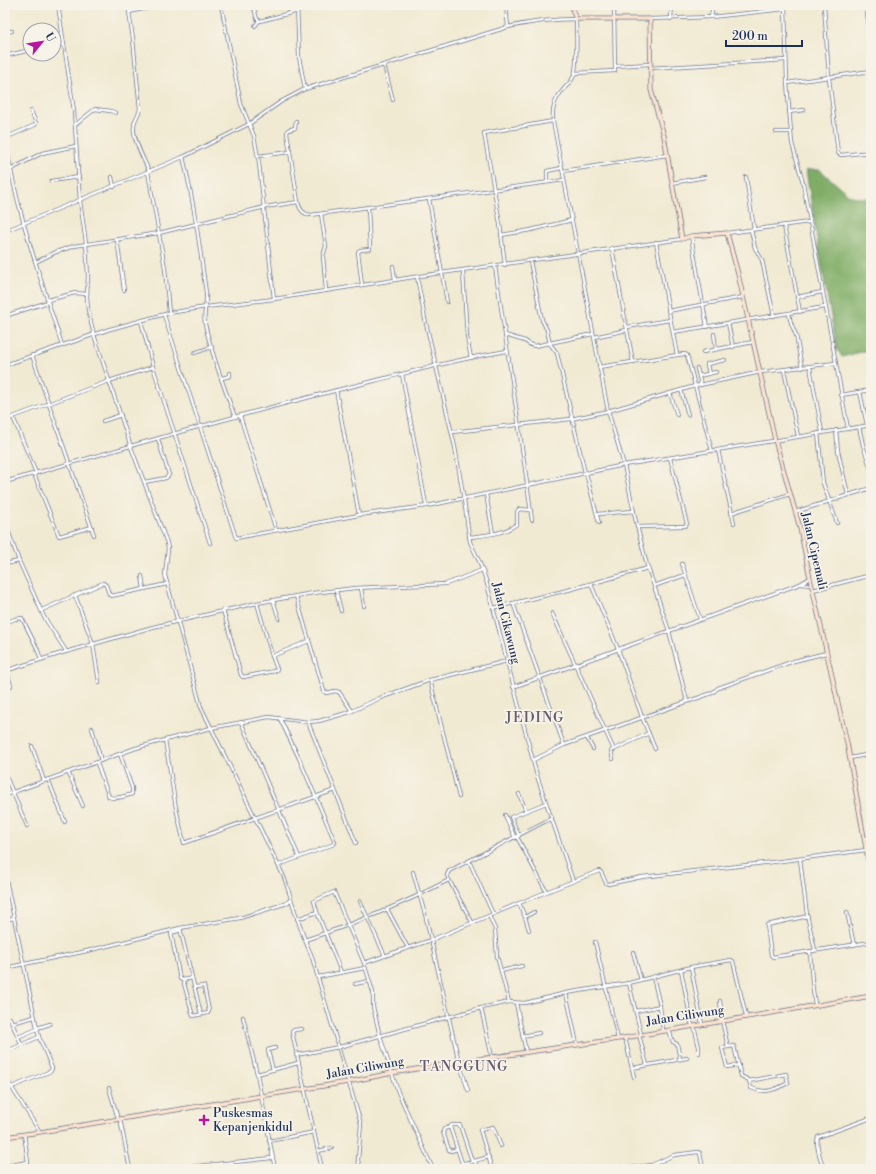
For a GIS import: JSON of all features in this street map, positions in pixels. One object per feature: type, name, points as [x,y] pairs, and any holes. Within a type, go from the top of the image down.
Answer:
[{"type":"main road","points":[[573,5],[573,12],[576,19],[650,19],[651,90],[664,136],[682,239],[692,236],[727,233]]},
{"type":"main road","name":"Jalan Cipemali","points":[[727,233],[761,372],[775,440],[800,528],[849,758],[866,850],[870,862],[871,876]]},
{"type":"main road","name":"Jalan Ciliwung","points":[[5,1136],[40,1132],[348,1082],[459,1062],[618,1038],[871,996]]},
{"type":"street","points":[[58,5],[75,126],[80,201],[86,243],[88,310],[94,335],[131,447],[167,543],[168,549],[164,572],[201,707],[284,877],[292,906],[304,940],[311,954],[361,1126],[358,1160],[360,1169]]},
{"type":"street","points":[[128,5],[140,108],[134,124],[134,132],[148,172],[165,268],[169,313]]},
{"type":"street","points":[[129,12],[161,5]]},
{"type":"street","points":[[221,5],[241,104],[254,136],[258,156],[265,207],[274,299]]},
{"type":"street","points":[[253,5],[259,21]]},
{"type":"street","points":[[297,5],[299,57],[306,89]]},
{"type":"street","points":[[506,5],[508,27]]},
{"type":"street","points":[[575,73],[614,72],[614,5]]},
{"type":"street","points":[[671,19],[672,5]]},
{"type":"street","points":[[711,17],[713,5]]},
{"type":"street","points":[[785,5],[787,83],[792,143],[803,183],[848,429]]},
{"type":"street","points":[[824,5],[829,78],[839,154],[871,153]]},
{"type":"street","points":[[866,5],[871,42]]},
{"type":"street","points":[[650,19],[711,17],[785,9]]},
{"type":"street","points":[[256,26],[259,21],[298,11]]},
{"type":"street","points":[[5,231],[114,187],[183,157],[249,124],[282,101],[306,89],[508,27],[534,22],[576,19],[575,73],[569,84],[563,89],[554,104],[552,110],[553,121],[608,411],[624,465],[637,527],[648,568],[669,631],[687,701]]},
{"type":"street","points":[[5,32],[12,31]]},
{"type":"street","points":[[5,56],[22,52]]},
{"type":"street","points":[[615,66],[650,66],[786,60]]},
{"type":"street","points":[[384,65],[393,100]]},
{"type":"street","points":[[787,83],[871,71]]},
{"type":"street","points":[[75,126],[95,109],[116,113]]},
{"type":"street","points":[[789,112],[804,110]]},
{"type":"street","points":[[31,111],[36,122],[35,125],[5,137],[10,170],[24,223],[62,345]]},
{"type":"street","points":[[296,121],[295,128],[287,131],[298,202],[300,208],[306,214],[321,214],[564,180]]},
{"type":"street","points":[[505,265],[484,133],[553,121]]},
{"type":"street","points":[[776,132],[791,132]]},
{"type":"street","points":[[10,170],[42,153],[76,146]]},
{"type":"street","points":[[258,156],[290,152]]},
{"type":"street","points":[[548,182],[547,171],[667,155]]},
{"type":"street","points":[[183,157],[196,225],[206,298],[205,323],[235,417]]},
{"type":"street","points":[[51,181],[79,177]]},
{"type":"street","points":[[112,177],[114,187]]},
{"type":"street","points":[[672,183],[705,177]]},
{"type":"street","points":[[746,177],[755,248],[762,260],[774,316]]},
{"type":"street","points":[[429,199],[447,302]]},
{"type":"street","points":[[36,262],[56,252],[86,243],[159,233],[265,207],[298,202]]},
{"type":"street","points":[[362,285],[358,252],[360,250],[370,249],[368,207]]},
{"type":"street","points":[[321,214],[326,245],[323,256],[326,291]]},
{"type":"street","points":[[501,235],[531,230],[572,220]]},
{"type":"street","points":[[727,233],[809,222]]},
{"type":"street","points":[[784,226],[800,312]]},
{"type":"street","points":[[692,236],[708,327]]},
{"type":"street","points":[[117,239],[124,290]]},
{"type":"street","points":[[5,365],[110,329],[169,313],[274,299],[416,276],[463,271],[612,248],[682,239]]},
{"type":"street","points":[[656,242],[677,355]]},
{"type":"street","points":[[612,248],[634,362]]},
{"type":"street","points":[[530,261],[542,320],[548,330],[550,344],[556,353],[599,523]]},
{"type":"street","points":[[393,266],[394,280]]},
{"type":"street","points":[[495,266],[532,520]]},
{"type":"street","points":[[463,271],[467,337],[471,358]]},
{"type":"street","name":"Jalan Cikawung","points":[[416,276],[452,432],[471,546],[478,558],[493,608],[537,776],[574,881]]},
{"type":"street","points":[[5,316],[75,292],[87,295]]},
{"type":"street","points":[[797,297],[822,292]]},
{"type":"street","points":[[668,311],[743,297]]},
{"type":"street","points":[[672,332],[825,307]]},
{"type":"street","points":[[789,314],[796,335],[802,368]]},
{"type":"street","points":[[164,315],[236,538],[359,515],[464,500],[624,465],[869,425],[860,392]]},
{"type":"street","points":[[504,335],[525,341],[533,346],[594,336],[670,320]]},
{"type":"street","points":[[141,321],[153,367],[210,543]]},
{"type":"street","points":[[728,324],[733,347]]},
{"type":"street","points":[[714,334],[716,349]]},
{"type":"street","points":[[703,352],[754,342]]},
{"type":"street","points":[[194,353],[212,347]]},
{"type":"street","points":[[5,482],[336,390],[507,351]]},
{"type":"street","points":[[599,367],[684,354],[687,356],[712,451]]},
{"type":"street","points":[[32,355],[94,535]]},
{"type":"street","points":[[709,374],[707,364],[725,360]]},
{"type":"street","points":[[452,432],[572,419],[608,411],[695,386],[761,372],[835,363]]},
{"type":"street","points":[[5,420],[49,405],[109,381],[153,367]]},
{"type":"street","points":[[810,367],[822,432]]},
{"type":"street","points":[[697,368],[701,385]]},
{"type":"street","points":[[784,370],[798,436]]},
{"type":"street","points":[[699,376],[716,372]]},
{"type":"street","points":[[222,378],[230,376],[230,373]]},
{"type":"street","points":[[402,374],[427,506]]},
{"type":"street","points":[[336,390],[359,515]]},
{"type":"street","points":[[681,390],[688,415]]},
{"type":"street","points":[[841,395],[871,390]]},
{"type":"street","points":[[670,393],[677,415]]},
{"type":"street","points":[[103,421],[121,415]]},
{"type":"street","points":[[240,416],[276,530]]},
{"type":"street","points":[[13,417],[59,536],[92,526]]},
{"type":"street","points":[[859,427],[871,470]]},
{"type":"street","points":[[836,430],[838,451],[848,495]]},
{"type":"street","points":[[818,433],[823,483],[837,523]]},
{"type":"street","points":[[144,482],[166,478],[169,475],[158,439]]},
{"type":"street","points":[[718,450],[734,523]]},
{"type":"street","points":[[637,527],[685,526],[687,524],[670,458]]},
{"type":"street","points":[[795,512],[871,488]]},
{"type":"street","points":[[486,494],[492,534]]},
{"type":"street","points":[[731,513],[790,494]]},
{"type":"street","points":[[469,537],[492,534],[507,530],[516,525],[517,512],[519,509],[531,510]]},
{"type":"street","points":[[597,514],[634,511]]},
{"type":"street","points":[[5,522],[19,561],[48,624],[66,652]]},
{"type":"street","points":[[5,564],[19,561]]},
{"type":"street","points":[[682,564],[700,619]]},
{"type":"street","points":[[493,608],[591,584],[648,568]]},
{"type":"street","points":[[6,671],[93,644],[223,610],[296,596],[361,588],[446,584],[482,570]]},
{"type":"street","points":[[654,586],[686,575]]},
{"type":"street","points":[[813,590],[871,575]]},
{"type":"street","points":[[142,576],[144,588]]},
{"type":"street","points":[[513,687],[800,584],[810,578]]},
{"type":"street","points":[[42,610],[103,583],[111,596],[167,584]]},
{"type":"street","points":[[591,584],[618,649],[655,749]]},
{"type":"street","points":[[800,584],[811,585]]},
{"type":"street","points":[[361,588],[364,606]]},
{"type":"street","points":[[336,591],[341,611]]},
{"type":"street","points":[[74,595],[93,644],[99,682]]},
{"type":"street","points":[[296,596],[324,691],[326,693],[335,690],[339,692],[352,711]]},
{"type":"street","points":[[273,600],[279,618]]},
{"type":"street","points":[[223,610],[243,678],[276,671],[277,669],[257,603]]},
{"type":"street","points":[[513,603],[564,746]]},
{"type":"street","points":[[552,614],[614,750]]},
{"type":"street","points":[[5,623],[22,618],[41,659]]},
{"type":"street","points":[[272,656],[309,641]]},
{"type":"street","points":[[533,760],[564,746],[642,716],[712,692],[718,688],[794,661],[826,652]]},
{"type":"street","points":[[5,795],[120,754],[165,740],[211,728],[269,717],[308,722],[318,721],[352,711],[380,698],[430,680],[507,661]]},
{"type":"street","points":[[5,663],[11,686]]},
{"type":"street","points":[[430,680],[459,797]]},
{"type":"street","points":[[279,866],[335,843],[280,718]]},
{"type":"street","points":[[241,722],[299,857]]},
{"type":"street","points":[[308,722],[356,843]]},
{"type":"street","points":[[92,728],[101,761]]},
{"type":"street","points":[[613,759],[610,752],[649,733]]},
{"type":"street","points":[[587,738],[593,749]]},
{"type":"street","points":[[165,740],[177,812],[184,842],[255,819],[335,790]]},
{"type":"street","points":[[32,746],[44,781]]},
{"type":"street","points":[[97,763],[109,797],[112,798],[132,794],[132,788],[120,754]]},
{"type":"street","points":[[849,758],[871,754]]},
{"type":"street","points":[[68,772],[83,806]]},
{"type":"street","points":[[5,774],[27,826]]},
{"type":"street","points":[[48,779],[65,822]]},
{"type":"street","points":[[519,794],[526,811]]},
{"type":"street","points":[[517,837],[511,817],[546,803]]},
{"type":"street","points":[[505,815],[546,892]]},
{"type":"street","points":[[472,922],[449,880],[447,875],[449,871],[552,818]]},
{"type":"street","points":[[864,838],[871,838]]},
{"type":"street","points":[[364,963],[431,940],[599,871],[608,884],[650,876],[866,850]]},
{"type":"street","points":[[800,859],[808,916],[815,950]]},
{"type":"street","points":[[469,861],[493,914]]},
{"type":"street","points":[[413,872],[431,940],[459,1062],[468,1090]]},
{"type":"street","points":[[5,875],[34,1017],[39,1037],[52,1070],[12,1087]]},
{"type":"street","points":[[304,940],[368,918],[420,895],[449,880]]},
{"type":"street","points":[[342,972],[314,902],[334,892],[364,963],[372,992],[373,1007],[380,1036],[398,1092],[433,1169]]},
{"type":"street","points":[[5,968],[181,929],[240,918],[287,903],[291,899]]},
{"type":"street","points":[[360,901],[386,956]]},
{"type":"street","points":[[287,903],[292,906]]},
{"type":"street","points":[[519,903],[529,930]]},
{"type":"street","points":[[387,909],[408,948]]},
{"type":"street","points":[[297,919],[317,912]]},
{"type":"street","points":[[525,917],[534,912]]},
{"type":"street","points":[[847,912],[854,945]]},
{"type":"street","points":[[489,916],[495,929],[496,946],[509,1002]]},
{"type":"street","points":[[808,916],[767,925],[771,955],[773,958],[871,942]]},
{"type":"street","points":[[5,920],[14,918]]},
{"type":"street","points":[[181,929],[201,1014]]},
{"type":"street","points":[[181,929],[172,932],[171,935],[180,979],[184,981],[192,1016],[209,1012],[204,986],[195,987]]},
{"type":"street","points":[[595,942],[618,1038]]},
{"type":"street","points":[[810,951],[812,982],[816,1005]]},
{"type":"street","points":[[633,952],[641,980]]},
{"type":"street","points":[[296,1055],[339,1047],[481,1008],[509,1002],[525,1003],[566,993],[629,983],[691,967],[731,960],[733,961],[746,1016]]},
{"type":"street","points":[[501,971],[522,966]]},
{"type":"street","points":[[691,967],[702,1024]]},
{"type":"street","points":[[318,977],[365,968]]},
{"type":"street","points":[[681,970],[699,1048],[699,1054]]},
{"type":"street","points":[[653,977],[664,1030]]},
{"type":"street","points":[[184,981],[192,979]]},
{"type":"street","points":[[355,984],[369,981]]},
{"type":"street","points":[[629,983],[646,1065]]},
{"type":"street","points":[[566,993],[577,1044]]},
{"type":"street","points":[[720,1001],[728,1047]]},
{"type":"street","points":[[516,1003],[526,1052]]},
{"type":"street","points":[[636,1011],[660,1006]]},
{"type":"street","points":[[481,1008],[492,1057]]},
{"type":"street","points":[[12,1023],[34,1017]]},
{"type":"street","points":[[243,1017],[262,1096],[274,1169]]},
{"type":"street","points":[[10,1018],[22,1044]]},
{"type":"street","points":[[18,1037],[50,1024]]},
{"type":"street","points":[[302,1029],[292,1031],[322,1169]]},
{"type":"street","points":[[669,1029],[673,1042],[676,1044],[680,1059]]},
{"type":"street","points":[[522,1036],[540,1033]]},
{"type":"street","points":[[5,1052],[39,1037]]},
{"type":"street","points":[[624,1037],[634,1077]]},
{"type":"street","points":[[739,1065],[727,1067],[722,1047],[735,1045],[739,1065],[741,1076],[749,1081],[751,1088],[761,1092],[778,1088],[788,1083],[786,1074],[749,1081]]},
{"type":"street","points":[[272,1070],[268,1050],[275,1048]]},
{"type":"street","points":[[632,1068],[687,1058]]},
{"type":"street","points":[[257,1074],[298,1063]]},
{"type":"street","points":[[5,1077],[40,1132]]},
{"type":"street","points":[[110,1088],[119,1119],[130,1169]]},
{"type":"street","points":[[824,1169],[818,1146],[818,1137],[871,1118]]},
{"type":"street","points":[[457,1149],[451,1151],[449,1150],[443,1132],[444,1129],[452,1125],[460,1125],[477,1169]]},
{"type":"street","points":[[450,1127],[462,1163],[489,1158]]},
{"type":"street","points":[[492,1169],[480,1130],[493,1127],[501,1146]]},
{"type":"street","points":[[269,1140],[314,1132]]},
{"type":"street","points":[[5,1166],[23,1163],[29,1160],[24,1134]]},
{"type":"street","points":[[318,1151],[332,1148]]},
{"type":"street","points":[[622,1169],[652,1165],[674,1155],[698,1152],[700,1153],[703,1169]]},
{"type":"street","points":[[170,1169],[272,1158]]},
{"type":"green space","points":[[806,170],[820,170],[849,195],[858,198],[871,198],[871,349],[842,357],[837,349]]},
{"type":"place","name":"Puskesmas Kepanjenkidul","points":[[204,1120]]},
{"type":"district","name":"JEDING","points":[[535,718]]},
{"type":"district","name":"TANGGUNG","points":[[464,1067]]}]
